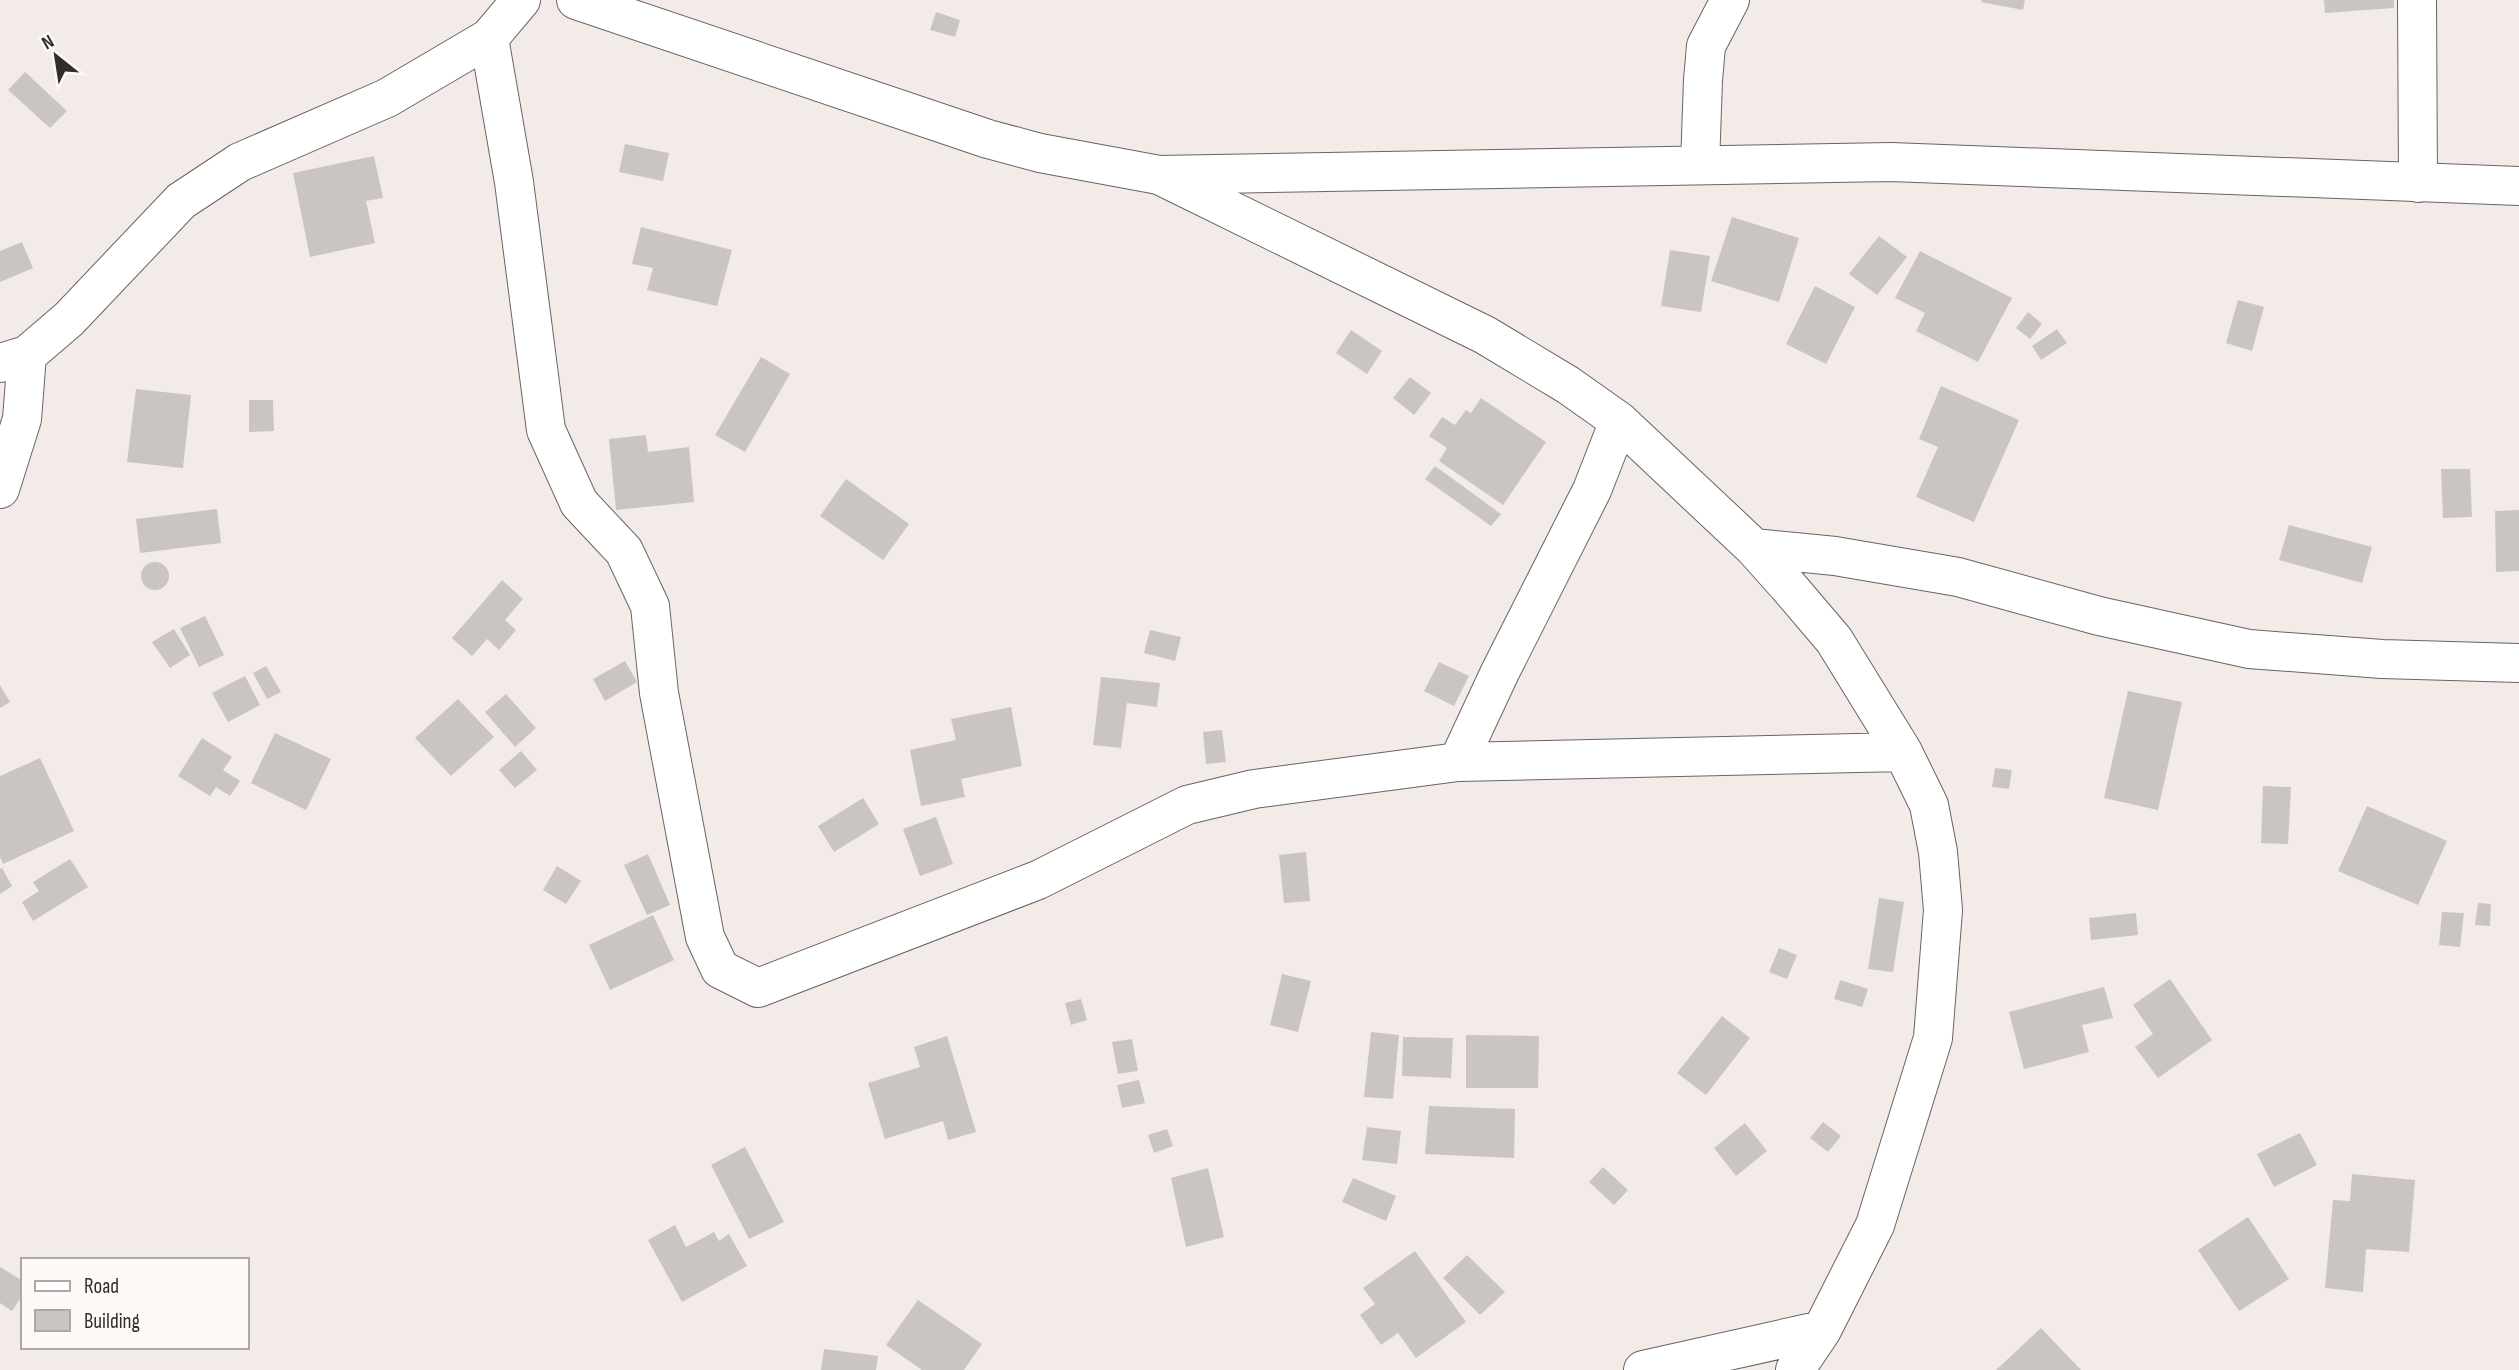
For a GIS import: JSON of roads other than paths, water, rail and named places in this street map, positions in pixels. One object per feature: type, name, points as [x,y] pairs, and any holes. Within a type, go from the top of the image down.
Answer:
[{"type":"street","points":[[0,489],[22,419],[13,359],[69,319],[181,201],[240,162],[387,98],[489,38],[521,0]]},
{"type":"street","points":[[1700,0],[1706,46],[1700,164]]},
{"type":"street","points":[[1706,46],[1730,0]]},
{"type":"street","points":[[2417,0],[2418,183]]},
{"type":"street","points":[[592,2],[988,139],[1040,153],[1159,175],[1891,162],[2519,186]]},
{"type":"street","points":[[489,38],[514,182],[546,430],[579,503],[624,551],[650,606],[659,693],[705,937],[720,969],[758,988],[1038,880],[1186,805],[1254,789],[1458,762],[1903,752]]},
{"type":"street","points":[[1159,175],[1485,335],[1567,385],[1619,421],[1754,548],[1834,640],[1903,752],[1929,805],[1938,852],[1943,910],[1933,1038],[1875,1225],[1822,1330],[1795,1370]]},
{"type":"street","points":[[1458,762],[1592,490],[1619,421]]},
{"type":"street","points":[[1754,548],[1835,556],[1958,577],[2099,615],[2249,649],[2382,659],[2519,663]]},
{"type":"street","points":[[1643,1370],[1822,1330]]}]
